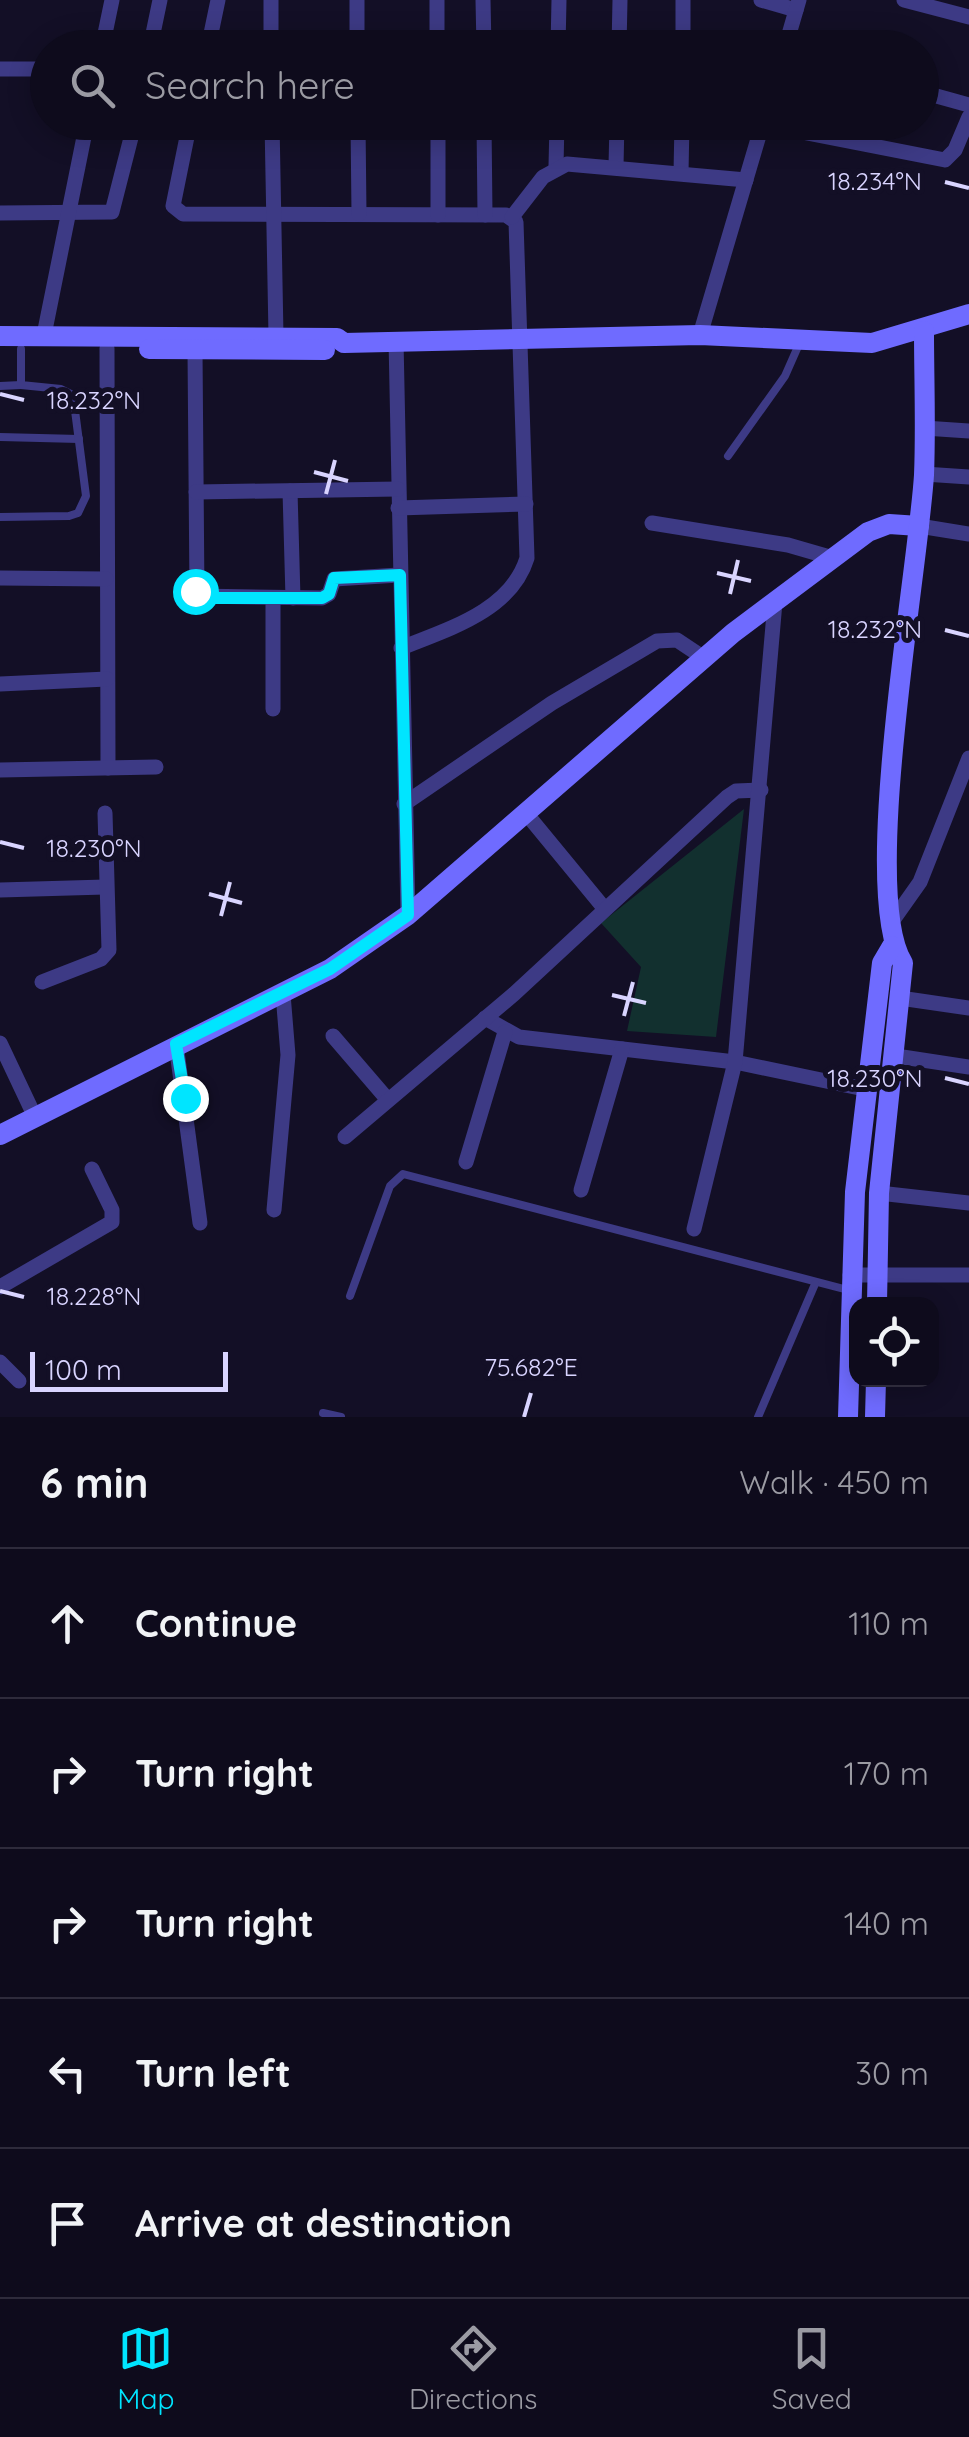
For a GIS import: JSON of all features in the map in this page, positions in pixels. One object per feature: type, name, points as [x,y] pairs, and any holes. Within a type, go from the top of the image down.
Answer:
[{"type":"street","points":[[106,30],[112,0]]},
{"type":"street","points":[[154,30],[160,0]]},
{"type":"street","points":[[212,30],[218,0]]},
{"type":"street","points":[[271,0],[272,30]]},
{"type":"street","points":[[357,0],[357,30]]},
{"type":"street","points":[[437,0],[438,30]]},
{"type":"street","points":[[483,0],[484,30]]},
{"type":"street","points":[[558,30],[559,0]]},
{"type":"street","points":[[619,30],[620,0]]},
{"type":"street","points":[[683,0],[683,30]]},
{"type":"street","points":[[760,0],[798,5],[790,30]]},
{"type":"street","points":[[904,0],[969,17]]},
{"type":"street","points":[[0,69],[30,69]]},
{"type":"street","points":[[939,97],[969,106]]},
{"type":"street","points":[[847,140],[945,160],[955,150],[969,117]]},
{"type":"street","points":[[44,336],[83,140]]},
{"type":"street","points":[[0,213],[105,214],[116,208],[131,140]]},
{"type":"street","points":[[186,140],[173,198],[177,211],[512,217]]},
{"type":"street","points":[[272,140],[276,336]]},
{"type":"street","points":[[358,140],[359,214]]},
{"type":"street","points":[[438,140],[438,214]]},
{"type":"street","points":[[484,140],[485,215]]},
{"type":"street","points":[[512,217],[556,166],[557,140]]},
{"type":"street","points":[[616,166],[617,140]]},
{"type":"street","points":[[681,173],[682,140]]},
{"type":"street","points":[[700,335],[758,140]]},
{"type":"street","points":[[556,166],[616,166],[746,180]]},
{"type":"street","points":[[400,648],[451,628],[511,591],[526,558],[518,231],[512,217]]},
{"type":"street","points":[[10,349],[336,350],[344,343],[396,340],[700,335],[872,344],[969,314]]},
{"type":"street","points":[[877,1297],[879,1194],[903,963],[892,946],[885,860],[924,474],[924,331]]},
{"type":"street","points":[[0,336],[276,336],[337,338],[344,343]]},
{"type":"street","points":[[396,340],[408,915]]},
{"type":"street","points":[[108,348],[108,768]]},
{"type":"street","points":[[195,351],[198,596],[326,597],[334,578],[400,575]]},
{"type":"street","points":[[924,428],[969,431]]},
{"type":"street","points":[[924,474],[969,477]]},
{"type":"street","points":[[196,492],[398,489]]},
{"type":"street","points":[[290,491],[294,598]]},
{"type":"street","points":[[398,508],[526,504]]},
{"type":"street","points":[[652,524],[788,545],[833,558]]},
{"type":"street","points":[[0,1135],[330,969],[408,915],[704,658],[878,526],[919,526],[969,534]]},
{"type":"street","points":[[0,578],[106,579]]},
{"type":"street","points":[[273,598],[273,708]]},
{"type":"street","points":[[694,1230],[735,1062],[775,602]]},
{"type":"street","points":[[404,804],[552,703],[656,641],[677,640],[704,658]]},
{"type":"street","points":[[0,684],[107,679]]},
{"type":"street","points":[[890,922],[920,882],[963,789],[969,758]]},
{"type":"street","points":[[0,770],[156,767]]},
{"type":"street","points":[[345,1137],[485,1018],[726,797],[736,791],[761,790]]},
{"type":"street","points":[[524,812],[604,908]]},
{"type":"street","points":[[42,982],[106,955],[105,814]]},
{"type":"street","points":[[0,890],[105,887]]},
{"type":"street","points":[[848,1417],[850,1283],[882,964],[892,946]]},
{"type":"street","points":[[274,1210],[288,1055],[283,994]]},
{"type":"street","points":[[900,998],[969,1008]]},
{"type":"street","points":[[485,1018],[505,1032],[735,1062],[869,1090]]},
{"type":"street","points":[[466,1162],[505,1032]]},
{"type":"street","points":[[333,1036],[388,1100]]},
{"type":"street","points":[[0,1043],[35,1117]]},
{"type":"street","points":[[176,1044],[200,1223]]},
{"type":"street","points":[[581,1190],[622,1049]]},
{"type":"street","points":[[896,1056],[969,1066]]},
{"type":"street","points":[[0,1286],[112,1222],[112,1210],[92,1169]]},
{"type":"street","points":[[879,1194],[969,1203]]},
{"type":"street","points":[[850,1283],[878,1276],[969,1275]]},
{"type":"street","points":[[0,1362],[19,1381]]},
{"type":"street","points":[[875,1417],[876,1387]]},
{"type":"lane","points":[[728,456],[785,376],[802,340]]},
{"type":"lane","points":[[10,349],[21,385]]},
{"type":"lane","points":[[0,386],[61,389],[73,395],[86,496],[78,513],[0,518]]},
{"type":"lane","points":[[0,437],[80,439]]},
{"type":"lane","points":[[350,1296],[390,1186],[403,1174],[815,1284],[850,1283]]},
{"type":"lane","points":[[758,1417],[815,1284]]},
{"type":"lane","points":[[322,1412],[341,1417]]},
{"type":"green space","points":[[744,809],[716,1037],[627,1031],[641,967],[601,923]]},
{"type":"route","points":[[185,1098],[176,1044],[330,969],[408,915],[400,575],[334,578],[329,594],[322,598],[202,598],[195,591]]}]
